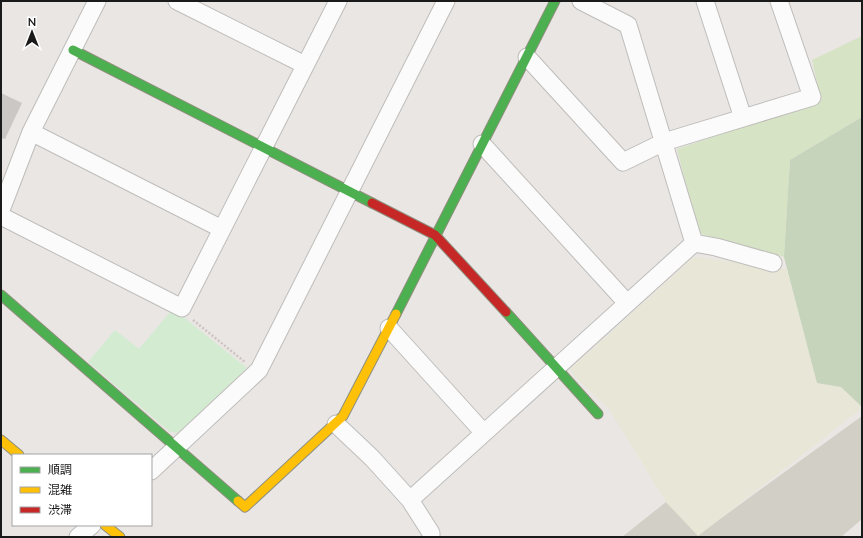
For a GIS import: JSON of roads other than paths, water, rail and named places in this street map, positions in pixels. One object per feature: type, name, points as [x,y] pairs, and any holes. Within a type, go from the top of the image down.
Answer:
[{"type":"street","points":[[1,210],[31,132],[97,1]]},
{"type":"street","points":[[177,1],[305,65]]},
{"type":"street","points":[[1,216],[182,308],[338,1]]},
{"type":"street","points":[[152,470],[260,370],[446,1]]},
{"type":"street","points":[[1,296],[245,507],[343,416],[555,1]]},
{"type":"street","points":[[581,1],[628,25],[694,243]]},
{"type":"street","points":[[705,1],[743,118]]},
{"type":"street","points":[[527,57],[623,162],[664,142],[812,97],[779,1]]},
{"type":"street","points":[[72,50],[435,235],[598,414]]},
{"type":"street","points":[[31,132],[222,229]]},
{"type":"street","points":[[482,144],[627,303]]},
{"type":"street","points":[[694,243],[716,247],[773,263]]},
{"type":"street","points":[[410,500],[694,243]]},
{"type":"street","points":[[389,328],[484,433]]},
{"type":"street","points":[[336,424],[372,458],[410,500],[431,537]]},
{"type":"street","points":[[1,440],[18,454]]},
{"type":"street","points":[[78,537],[91,526]]},
{"type":"street","points":[[106,526],[120,537]]}]
